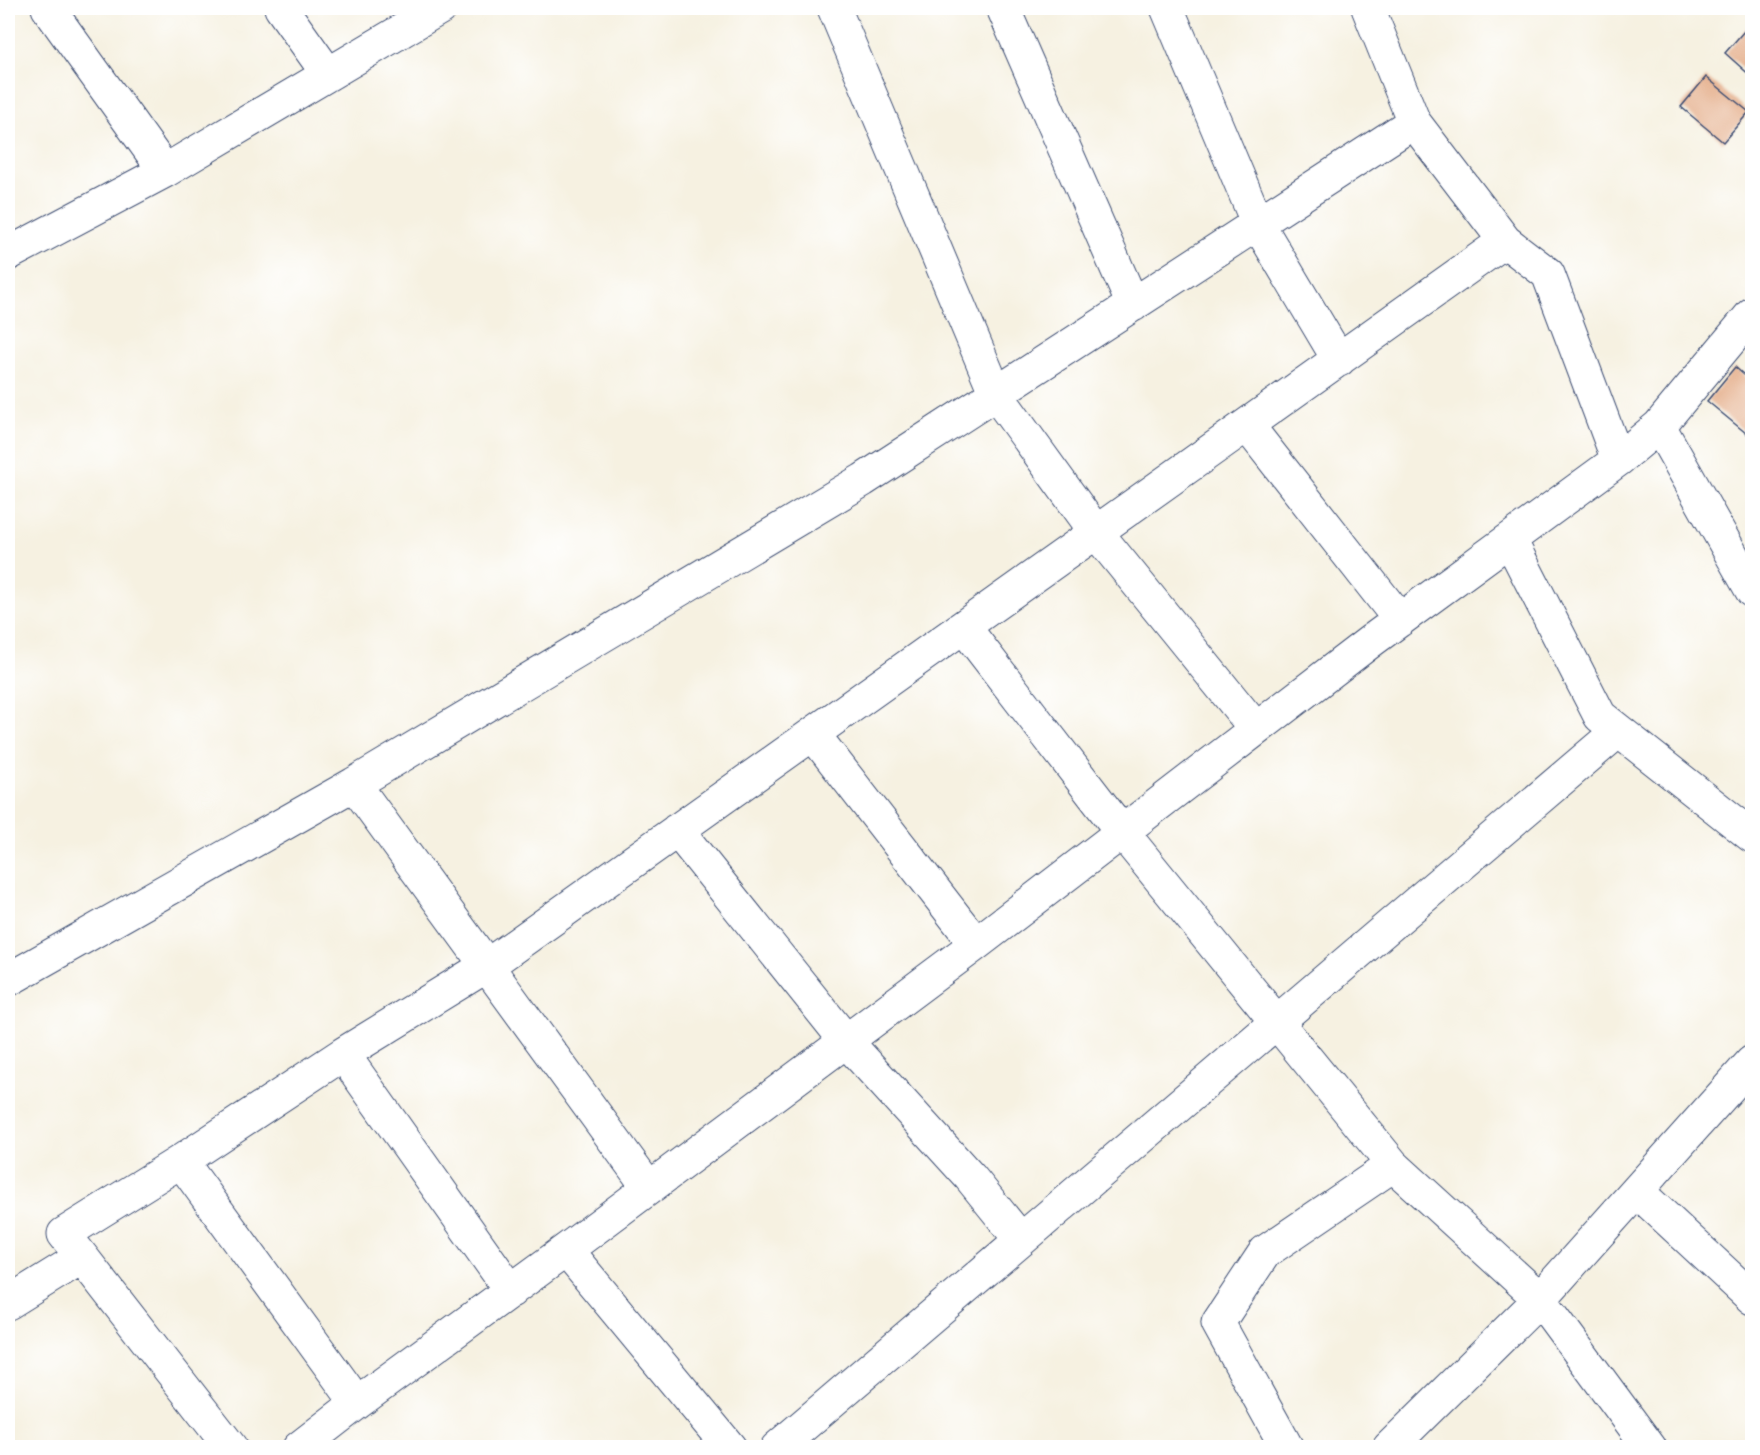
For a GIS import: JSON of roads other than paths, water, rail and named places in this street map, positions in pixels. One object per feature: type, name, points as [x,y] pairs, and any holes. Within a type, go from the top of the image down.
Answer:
[{"type":"street","points":[[48,8],[165,171]]},
{"type":"street","points":[[281,8],[328,74]]},
{"type":"street","points":[[8,254],[165,171],[440,8]]},
{"type":"street","points":[[834,8],[996,394],[1096,532],[1256,729]]},
{"type":"street","points":[[1003,8],[1133,305]]},
{"type":"street","points":[[1167,8],[1258,224],[1339,360]]},
{"type":"street","points":[[1368,8],[1414,122],[1505,241],[1548,274],[1618,460]]},
{"type":"street","points":[[8,980],[354,783],[863,480],[1414,122]]},
{"type":"street","points":[[231,1448],[64,1234],[182,1161],[343,1054],[488,965],[1505,241]]},
{"type":"street","points":[[299,1448],[976,944],[1400,620],[1618,460],[1659,426],[1752,314]]},
{"type":"street","points":[[1247,425],[1400,620]]},
{"type":"street","points":[[1659,426],[1752,591]]},
{"type":"street","points":[[1510,540],[1600,716],[1752,836]]},
{"type":"street","points":[[964,627],[1122,832],[1393,1165],[1540,1299],[1650,1448]]},
{"type":"street","points":[[777,1448],[1618,731]]},
{"type":"street","points":[[813,734],[976,944]]},
{"type":"street","points":[[354,783],[650,1188]]},
{"type":"street","points":[[677,830],[846,1041],[970,1177],[1021,1240]]},
{"type":"street","points":[[343,1054],[511,1291]]},
{"type":"street","points":[[1389,1448],[1540,1299],[1752,1062]]},
{"type":"street","points":[[182,1161],[357,1403]]},
{"type":"street","points":[[1287,1448],[1218,1323],[1265,1252],[1393,1165]]},
{"type":"street","points":[[1637,1191],[1752,1298]]},
{"type":"street","points":[[566,1250],[730,1448]]},
{"type":"street","points":[[8,1303],[82,1257]]}]
